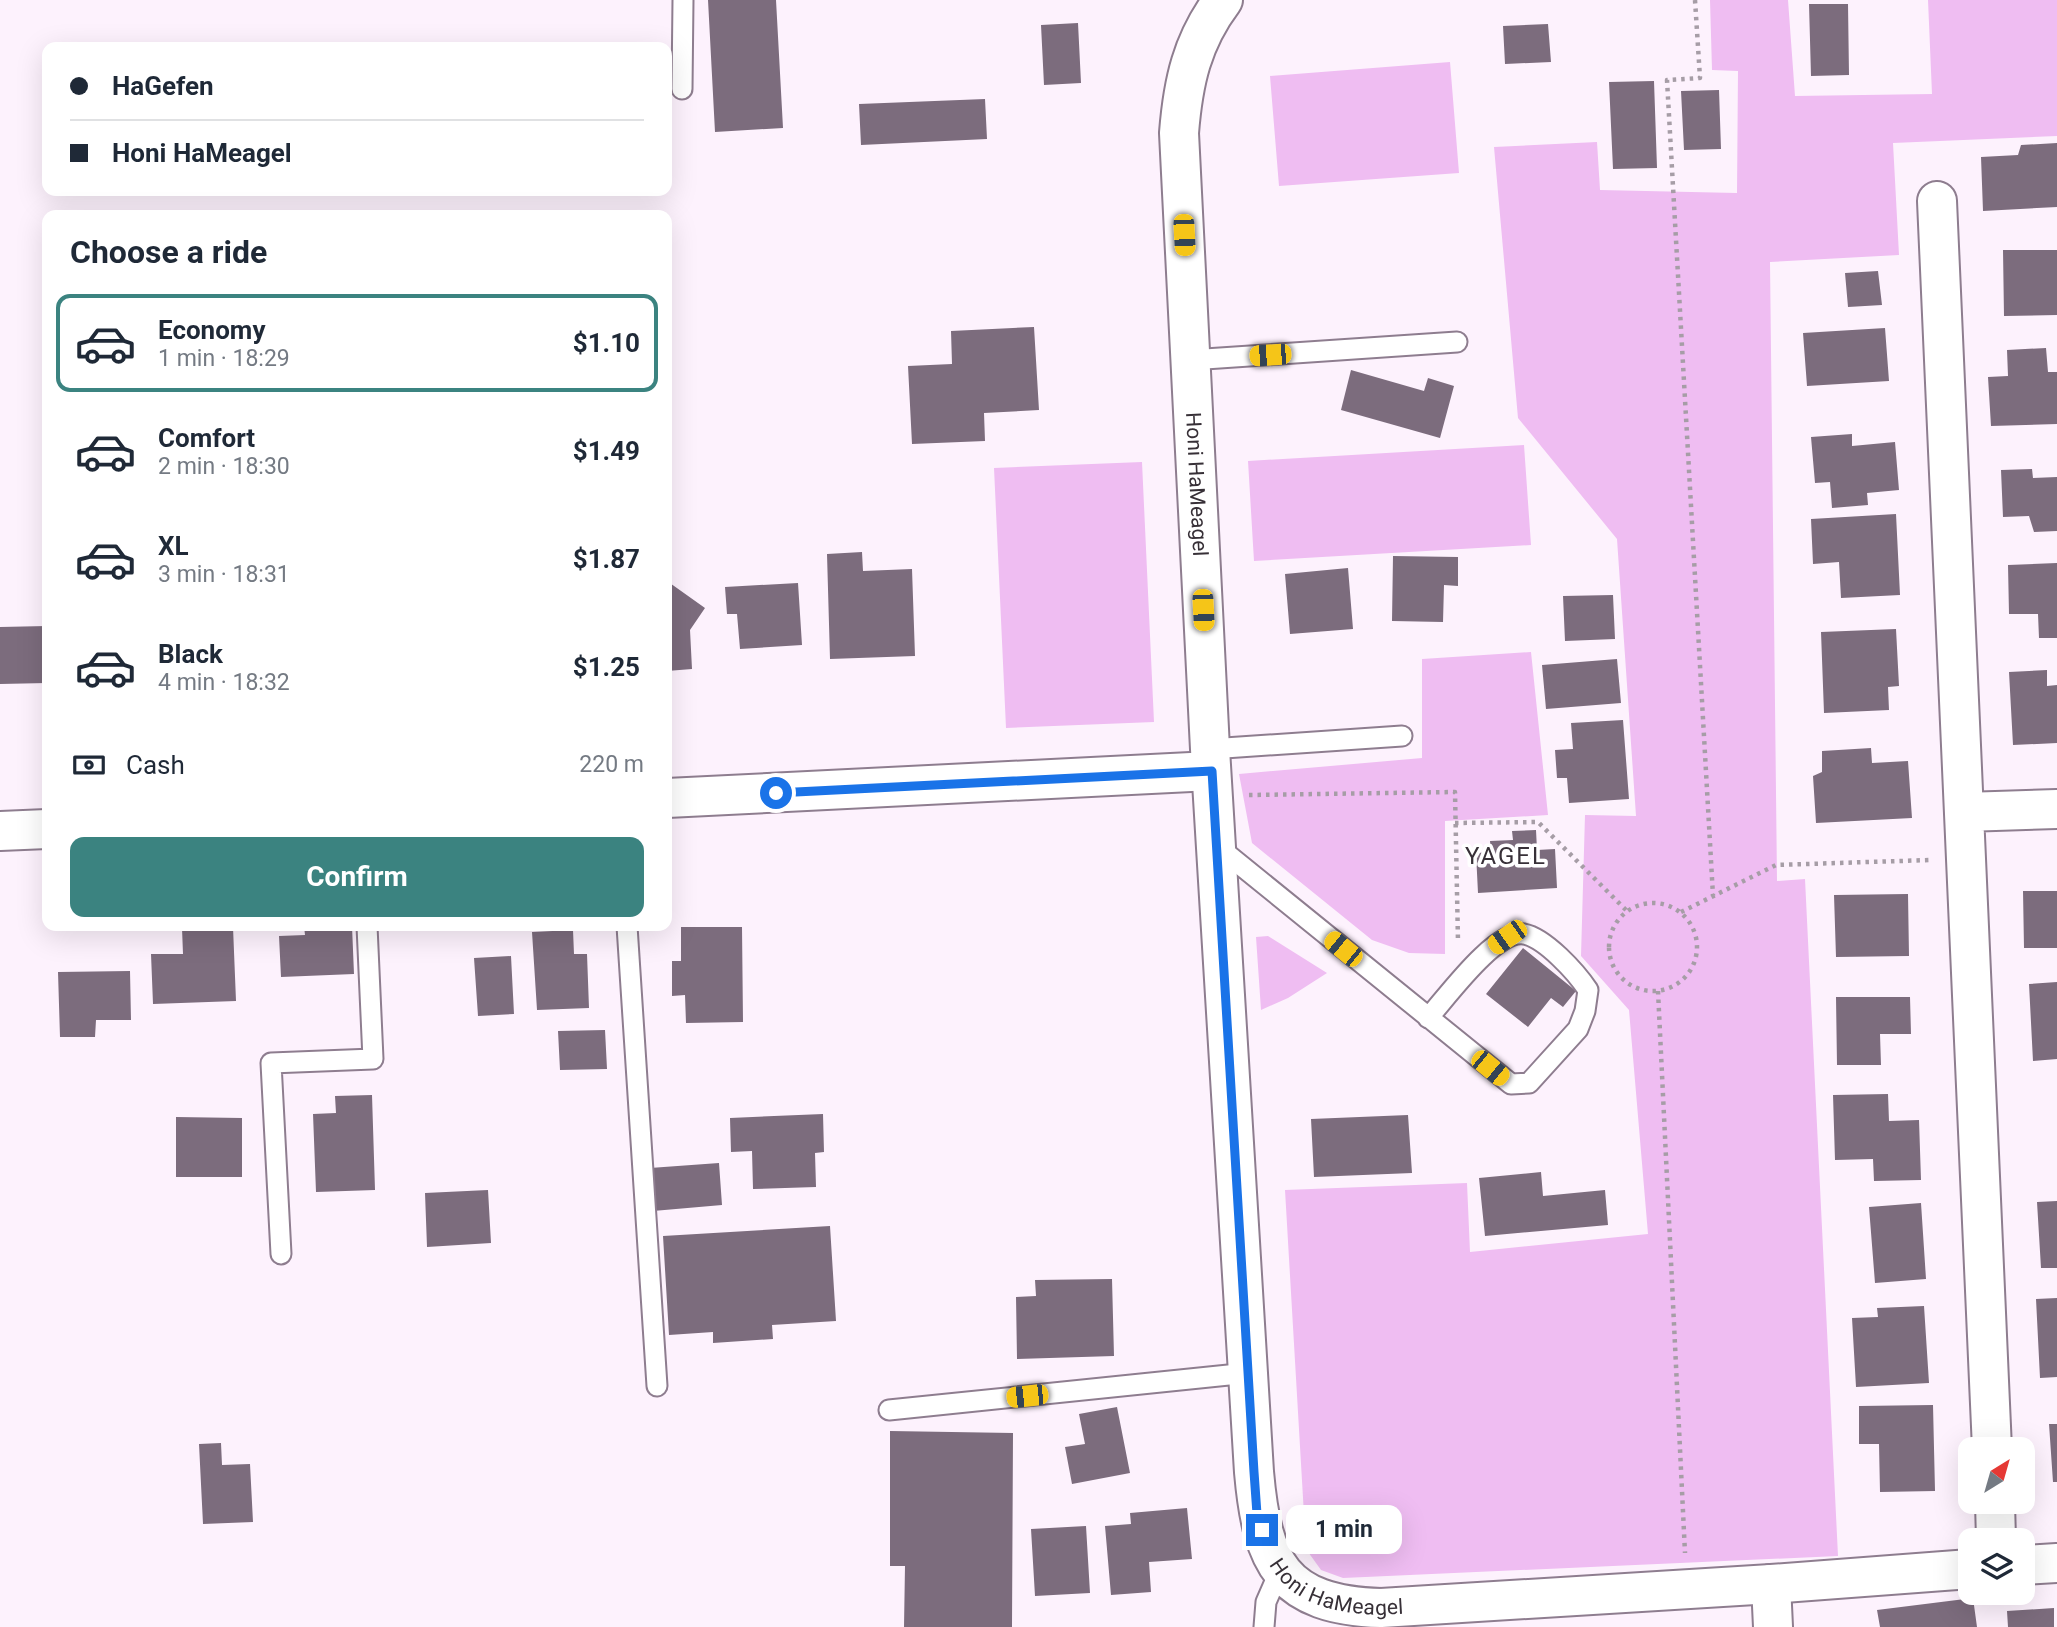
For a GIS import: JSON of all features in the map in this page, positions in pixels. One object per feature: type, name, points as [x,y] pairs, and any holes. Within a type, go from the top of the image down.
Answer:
[{"type":"street","name":"Honi HaMeagel","points":[[1223,0],[1206,25],[1185,78],[1179,132],[1216,846],[1248,1373],[1257,1514],[1267,1546],[1280,1570],[1300,1589],[1324,1600],[1352,1607],[1381,1608],[1686,1590],[1958,1570]]},
{"type":"street","points":[[1937,201],[1991,1437]]},
{"type":"street","points":[[672,798],[1212,772]]},
{"type":"street","points":[[1964,812],[2057,809]]},
{"type":"street","points":[[0,831],[42,829]]},
{"type":"street","points":[[2035,1564],[2057,1563]]},
{"type":"street","points":[[1771,1584],[1773,1627]]},
{"type":"lane","points":[[682,89],[683,0]]},
{"type":"lane","points":[[1190,360],[1457,342]]},
{"type":"lane","points":[[1212,772],[1402,736]]},
{"type":"lane","points":[[1216,846],[1428,1018],[1511,1084],[1529,1083],[1578,1029],[1585,1011],[1588,989],[1576,973],[1539,940],[1522,934],[1507,937],[1491,948],[1428,1018]]},
{"type":"lane","points":[[281,1254],[271,1063],[373,1059],[367,931]]},
{"type":"lane","points":[[627,931],[657,1386]]},
{"type":"lane","points":[[888,1410],[1248,1373]]},
{"type":"lane","points":[[1264,1627],[1266,1602],[1280,1570]]},
{"type":"path","points":[[1695,0],[1700,78],[1667,80],[1713,896]]},
{"type":"path","points":[[1212,772],[1455,792],[1458,985]]},
{"type":"path","points":[[1455,823],[1538,822],[1626,910]]},
{"type":"path","points":[[1681,912],[1776,864],[1966,859]]},
{"type":"path","points":[[1654,902],[1681,912],[1691,923],[1697,952],[1693,967],[1685,979],[1658,991],[1629,985],[1618,975],[1608,948],[1616,920],[1626,910],[1654,902]]},
{"type":"path","points":[[1658,991],[1686,1590]]},
{"type":"shaded area","points":[[1710,0],[1788,0],[1795,96],[1932,94],[1928,0],[2057,0],[2057,136],[1893,143],[1899,255],[1770,262],[1777,881],[1805,879],[1838,1556],[1343,1578],[1321,1570],[1306,1549],[1285,1190],[1467,1183],[1470,1252],[1648,1234],[1629,1010],[1581,956],[1585,815],[1636,816],[1617,539],[1518,418],[1494,147],[1597,142],[1600,190],[1737,193],[1738,71],[1712,70]]},
{"type":"shaded area","points":[[1450,62],[1459,173],[1279,186],[1270,76]]},
{"type":"shaded area","points":[[1524,445],[1531,545],[1254,561],[1248,461]]},
{"type":"shaded area","points":[[1142,462],[1154,722],[1006,728],[994,468]]},
{"type":"shaded area","points":[[1531,652],[1548,815],[1445,821],[1445,954],[1409,953],[1372,940],[1252,843],[1239,774],[1422,758],[1422,659]]},
{"type":"shaded area","points":[[1268,936],[1327,973],[1288,998],[1261,1010],[1256,937]]},
{"type":"building","points":[[708,0],[776,0],[783,128],[715,132]]},
{"type":"building","points":[[1809,4],[1848,4],[1849,75],[1811,76]]},
{"type":"building","points":[[1078,23],[1081,83],[1044,85],[1041,25]]},
{"type":"building","points":[[1548,24],[1551,62],[1505,64],[1503,26]]},
{"type":"building","points":[[1654,81],[1657,168],[1613,169],[1609,82]]},
{"type":"building","points":[[1719,90],[1721,149],[1684,150],[1681,91]]},
{"type":"building","points":[[985,99],[987,139],[861,145],[859,104]]},
{"type":"building","points":[[2057,143],[2057,207],[1983,211],[1981,157],[2018,155],[2021,145]]},
{"type":"building","points":[[2003,250],[2057,250],[2057,315],[2004,316]]},
{"type":"building","points":[[1878,271],[1882,305],[1848,307],[1845,273]]},
{"type":"building","points":[[1034,327],[1039,410],[984,413],[985,441],[912,444],[908,366],[952,364],[951,331]]},
{"type":"building","points":[[1885,328],[1889,381],[1807,386],[1803,333]]},
{"type":"building","points":[[2046,348],[2048,372],[2057,372],[2057,424],[1991,426],[1988,377],[2008,376],[2007,350]]},
{"type":"building","points":[[1351,370],[1424,391],[1428,378],[1454,386],[1440,438],[1341,410]]},
{"type":"building","points":[[1852,434],[1852,446],[1895,442],[1899,490],[1867,493],[1868,505],[1832,508],[1830,482],[1815,483],[1811,437]]},
{"type":"building","points":[[2032,469],[2033,478],[2057,477],[2057,531],[2034,532],[2029,516],[2003,517],[2001,470]]},
{"type":"building","points":[[1896,514],[1900,595],[1841,598],[1839,562],[1813,564],[1811,519]]},
{"type":"building","points":[[862,552],[863,571],[912,569],[915,656],[830,659],[827,554]]},
{"type":"building","points":[[1393,556],[1458,557],[1458,586],[1444,585],[1443,622],[1392,621]]},
{"type":"building","points":[[2057,563],[2057,638],[2039,638],[2038,614],[2009,614],[2008,565]]},
{"type":"building","points":[[1348,568],[1353,629],[1290,634],[1285,574]]},
{"type":"building","points":[[798,583],[802,645],[740,649],[737,614],[727,614],[725,587]]},
{"type":"building","points":[[672,585],[705,608],[690,630],[692,669],[672,671]]},
{"type":"building","points":[[1613,595],[1615,639],[1565,641],[1563,596]]},
{"type":"building","points":[[42,626],[42,683],[0,684],[0,627]]},
{"type":"building","points":[[1896,629],[1899,686],[1888,687],[1889,710],[1824,713],[1821,632]]},
{"type":"building","points":[[1617,659],[1621,703],[1546,709],[1542,665]]},
{"type":"building","points":[[2047,670],[2047,686],[2057,685],[2057,743],[2013,745],[2009,672]]},
{"type":"building","points":[[1623,720],[1629,799],[1569,803],[1567,778],[1557,778],[1555,750],[1573,749],[1571,723]]},
{"type":"building","points":[[1871,748],[1872,763],[1908,761],[1912,818],[1816,823],[1813,776],[1822,772],[1822,751]]},
{"type":"building","points":[[1536,830],[1537,850],[1555,849],[1557,888],[1478,893],[1476,853],[1491,852],[1490,841],[1513,840],[1512,831]]},
{"type":"building","points":[[2023,891],[2057,891],[2057,948],[2024,948]]},
{"type":"building","points":[[1908,894],[1909,956],[1836,957],[1834,895]]},
{"type":"building","points":[[681,927],[742,927],[743,1022],[686,1023],[685,995],[672,996],[672,961],[681,961]]},
{"type":"building","points":[[182,931],[233,931],[236,1001],[153,1004],[151,954],[183,954]]},
{"type":"building","points":[[305,931],[352,931],[354,974],[281,977],[279,936],[305,935]]},
{"type":"building","points":[[573,931],[574,954],[587,954],[589,1008],[537,1010],[532,932]]},
{"type":"building","points":[[1523,948],[1576,991],[1563,1007],[1551,998],[1528,1027],[1486,994]]},
{"type":"building","points":[[511,956],[514,1014],[478,1016],[474,958]]},
{"type":"building","points":[[130,971],[131,1020],[96,1020],[95,1037],[60,1037],[58,972]]},
{"type":"building","points":[[2057,982],[2057,1059],[2033,1061],[2029,984]]},
{"type":"building","points":[[1836,997],[1910,997],[1911,1034],[1880,1034],[1881,1065],[1837,1065]]},
{"type":"building","points":[[605,1030],[607,1069],[560,1070],[558,1031]]},
{"type":"building","points":[[1888,1094],[1889,1121],[1919,1120],[1921,1180],[1874,1181],[1873,1159],[1835,1160],[1833,1095]]},
{"type":"building","points":[[372,1095],[375,1190],[316,1192],[313,1114],[336,1113],[335,1096]]},
{"type":"building","points":[[823,1114],[824,1152],[815,1153],[816,1187],[753,1189],[752,1151],[731,1152],[730,1118]]},
{"type":"building","points":[[1408,1115],[1412,1173],[1314,1177],[1311,1119]]},
{"type":"building","points":[[176,1117],[242,1118],[242,1177],[176,1177]]},
{"type":"building","points":[[719,1163],[722,1205],[653,1211],[650,1168]]},
{"type":"building","points":[[1541,1172],[1543,1196],[1605,1190],[1608,1225],[1485,1236],[1479,1178]]},
{"type":"building","points":[[488,1190],[491,1243],[427,1247],[425,1193]]},
{"type":"building","points":[[2057,1201],[2057,1268],[2041,1268],[2037,1202]]},
{"type":"building","points":[[1921,1203],[1926,1279],[1875,1283],[1869,1207]]},
{"type":"building","points":[[830,1226],[836,1321],[772,1325],[773,1339],[713,1343],[713,1332],[669,1335],[663,1236]]},
{"type":"building","points":[[1112,1279],[1114,1356],[1017,1359],[1016,1297],[1036,1296],[1035,1280]]},
{"type":"building","points":[[2057,1298],[2057,1377],[2040,1378],[2036,1299]]},
{"type":"building","points":[[1924,1306],[1929,1383],[1856,1387],[1852,1318],[1878,1317],[1877,1308]]},
{"type":"building","points":[[1933,1405],[1935,1491],[1880,1492],[1879,1444],[1859,1444],[1859,1406]]},
{"type":"building","points":[[1117,1407],[1130,1473],[1072,1484],[1065,1447],[1085,1444],[1079,1414]]},
{"type":"building","points":[[2049,1424],[2057,1424],[2057,1482],[2053,1482]]},
{"type":"building","points":[[890,1431],[1013,1433],[1012,1627],[904,1627],[905,1566],[890,1566]]},
{"type":"building","points":[[221,1443],[222,1465],[250,1464],[253,1522],[203,1524],[199,1444]]},
{"type":"building","points":[[1187,1508],[1192,1559],[1149,1562],[1151,1592],[1111,1595],[1105,1526],[1131,1524],[1130,1513]]},
{"type":"building","points":[[1086,1526],[1090,1593],[1035,1596],[1031,1529]]},
{"type":"building","points":[[1958,1600],[1958,1605],[1974,1605],[1977,1627],[1880,1627],[1877,1610]]},
{"type":"building","points":[[2054,1608],[2054,1627],[2008,1627],[2007,1611]]},
{"type":"district","name":"YAGEL","points":[[1506,856]]},
{"type":"route","points":[[776,793],[1212,771],[1254,1472],[1257,1514],[1262,1530]]}]
